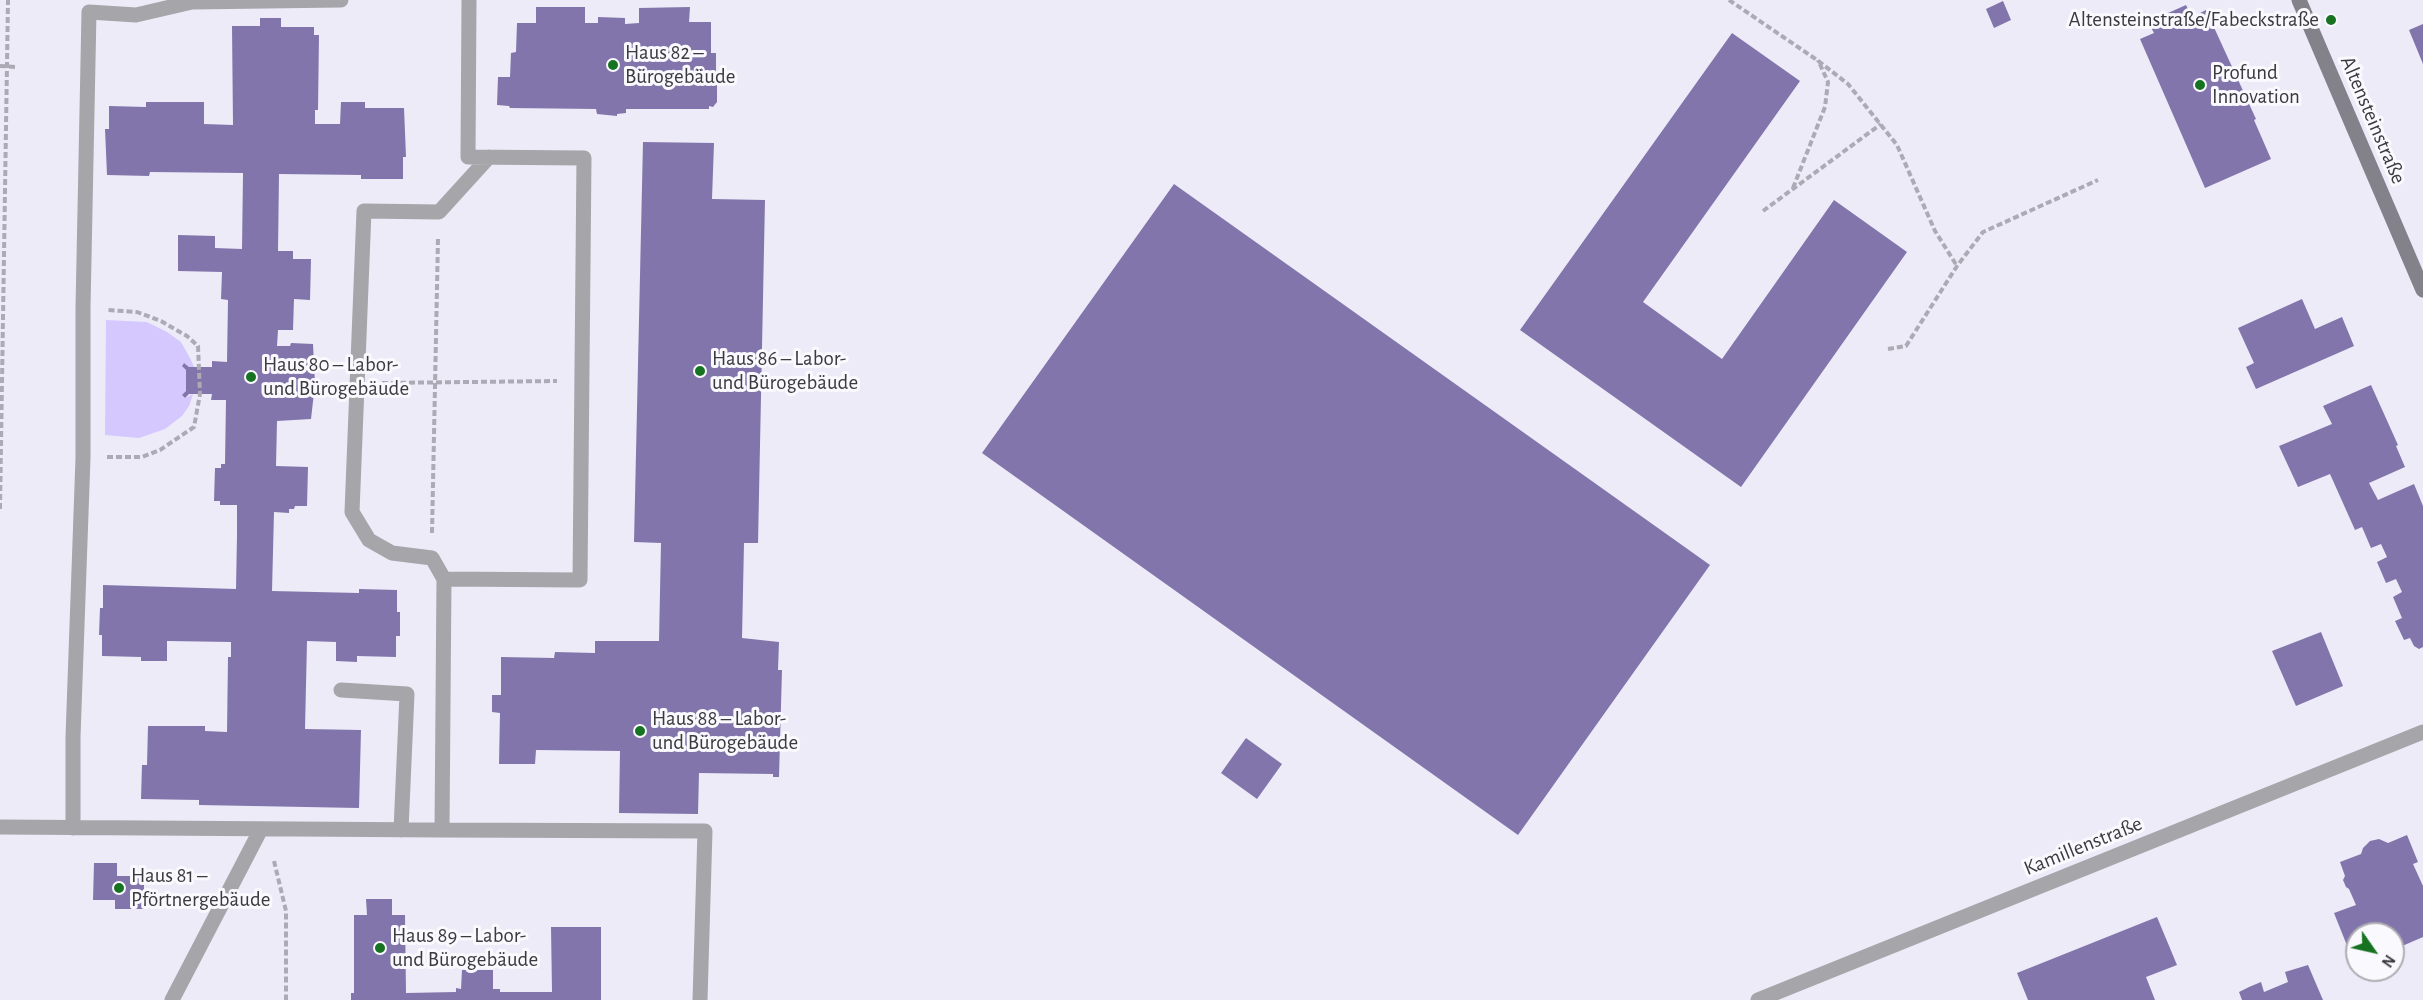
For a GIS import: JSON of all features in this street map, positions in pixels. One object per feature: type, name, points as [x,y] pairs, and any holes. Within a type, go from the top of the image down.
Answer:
[{"type":"main road","name":"Altensteinstraße","points":[[2299,0],[2423,290]]},
{"type":"street","points":[[73,828],[83,458],[82,308],[89,12],[136,15],[192,2],[341,0]]},
{"type":"street","points":[[444,579],[580,580],[584,158],[468,157],[469,0]]},
{"type":"street","points":[[442,830],[444,579],[432,558],[392,553],[369,540],[351,512],[364,211],[439,212],[489,157]]},
{"type":"street","points":[[341,690],[407,694],[401,830]]},
{"type":"street","name":"Kamillenstraße","points":[[1758,1000],[2423,732]]},
{"type":"street","points":[[0,827],[705,831],[700,1000]]},
{"type":"street","points":[[172,1000],[261,830]]},
{"type":"path","points":[[0,509],[8,0]]},
{"type":"path","points":[[1729,0],[1848,84],[1897,145],[1935,231],[1958,266]]},
{"type":"path","points":[[1792,190],[1826,107],[1828,82],[1817,60]]},
{"type":"path","points":[[0,66],[17,67]]},
{"type":"path","points":[[1763,212],[1881,124]]},
{"type":"path","points":[[1888,349],[1906,346],[1983,232],[2098,180]]},
{"type":"path","points":[[432,558],[439,212]]},
{"type":"path","points":[[82,308],[137,312],[161,321],[187,336],[198,346],[200,394],[194,427],[160,450],[142,457],[83,458]]},
{"type":"path","points":[[315,384],[582,381]]},
{"type":"path","points":[[261,830],[276,867],[286,911],[286,1000]]},
{"type":"shaded area","points":[[106,320],[147,322],[181,342],[190,358],[194,367],[189,367],[184,363],[182,365],[186,370],[186,391],[182,396],[185,398],[193,394],[189,406],[182,416],[165,429],[139,438],[105,435]]},
{"type":"building","points":[[2003,1],[2011,20],[1994,28],[1986,9]]},
{"type":"building","name":"Profund Innovation","points":[[2186,5],[2192,17],[2206,10],[2256,119],[2254,120],[2271,159],[2205,188],[2140,39],[2154,33],[2148,22]]},
{"type":"building","name":"Haus 82 – Bürogebäude","points":[[536,7],[585,7],[585,23],[598,23],[598,17],[625,18],[625,24],[639,23],[639,8],[690,7],[689,22],[711,22],[711,53],[716,53],[716,76],[709,76],[709,80],[717,85],[717,102],[713,107],[709,106],[709,109],[626,109],[626,113],[617,114],[617,116],[597,114],[596,109],[510,108],[497,105],[498,77],[510,77],[511,53],[516,52],[517,23],[536,23]]},
{"type":"building","points":[[260,18],[281,18],[281,27],[314,27],[314,35],[319,35],[318,110],[315,110],[315,124],[340,124],[341,102],[365,102],[365,108],[404,108],[406,157],[403,157],[403,179],[361,179],[361,175],[279,174],[278,251],[293,251],[293,259],[311,259],[310,300],[294,299],[293,330],[278,330],[277,346],[290,346],[291,343],[313,344],[315,384],[311,419],[277,421],[276,466],[308,467],[307,506],[295,506],[294,509],[289,509],[289,513],[274,512],[272,591],[359,593],[359,589],[397,590],[397,612],[400,612],[400,636],[396,636],[396,657],[357,656],[357,662],[336,661],[336,642],[307,641],[305,729],[361,730],[359,808],[199,805],[199,800],[141,799],[142,765],[147,765],[148,726],[205,726],[205,731],[227,732],[228,657],[231,657],[231,642],[167,641],[167,661],[141,661],[141,657],[102,656],[102,635],[99,635],[100,608],[103,608],[103,585],[236,589],[237,505],[220,505],[220,501],[214,501],[215,468],[221,468],[221,464],[225,464],[226,400],[211,400],[212,394],[189,394],[185,398],[182,395],[186,391],[186,370],[182,366],[184,363],[189,367],[212,367],[212,361],[227,362],[228,300],[221,299],[222,272],[178,271],[178,235],[215,236],[215,248],[242,249],[243,173],[150,172],[149,176],[107,175],[105,129],[109,129],[109,106],[146,107],[146,102],[204,102],[204,124],[233,125],[232,26],[260,26]]},
{"type":"building","points":[[2423,24],[2423,64],[2409,30]]},
{"type":"building","points":[[1732,33],[1800,81],[1643,302],[1722,359],[1834,200],[1907,252],[1741,487],[1520,330]]},
{"type":"building","points":[[643,142],[714,143],[712,199],[765,200],[758,543],[744,543],[742,638],[779,642],[778,670],[782,670],[779,777],[773,777],[773,774],[699,773],[698,814],[619,813],[620,751],[536,750],[535,764],[499,764],[500,713],[492,712],[492,695],[501,695],[501,657],[554,658],[555,652],[595,653],[595,641],[659,641],[661,543],[634,542]]},
{"type":"building","points":[[1174,184],[1710,565],[1518,835],[982,453]]},
{"type":"building","points":[[2302,299],[2315,329],[2342,317],[2354,346],[2256,389],[2246,367],[2254,363],[2238,328]]},
{"type":"building","points":[[2371,385],[2398,445],[2396,446],[2405,467],[2369,483],[2378,500],[2414,484],[2423,506],[2423,647],[2419,649],[2414,646],[2410,638],[2404,640],[2395,621],[2402,618],[2393,597],[2402,592],[2396,579],[2386,583],[2377,562],[2387,557],[2381,544],[2371,548],[2362,527],[2355,530],[2330,474],[2298,487],[2279,446],[2332,424],[2323,406]]},
{"type":"building","points":[[2321,632],[2343,686],[2296,706],[2272,651]]},
{"type":"building","points":[[1246,738],[1282,764],[1257,799],[1221,773]]},
{"type":"building","points":[[2407,835],[2418,862],[2413,864],[2423,886],[2423,937],[2405,945],[2405,922],[2345,922],[2345,940],[2334,913],[2356,905],[2343,880],[2345,876],[2340,862],[2361,854],[2370,841],[2379,839],[2388,843]]},
{"type":"building","name":"Haus 81 – Pförtnergebäude","points":[[94,863],[117,863],[117,876],[144,876],[144,909],[115,909],[115,900],[93,900]]},
{"type":"building","name":"Haus 89 – Labor- und Bürogebäude","points":[[366,899],[392,899],[392,915],[405,915],[406,993],[456,992],[456,988],[461,989],[462,970],[493,970],[493,989],[500,989],[500,992],[552,992],[551,927],[601,927],[601,1000],[351,1000],[351,993],[354,993],[354,915],[367,915]]},
{"type":"building","points":[[2157,917],[2177,965],[2146,977],[2155,1000],[2028,1000],[2017,973]]},
{"type":"building","points":[[2308,965],[2323,1000],[2242,1000],[2239,992],[2261,982],[2264,992],[2288,982],[2285,972]]},
{"type":"place","name":"Altensteinstraße/Fabeckstraße","points":[[2331,20]]},
{"type":"place","name":"Haus 82 – Bürogebäude","points":[[613,65]]},
{"type":"place","name":"Profund Innovation","points":[[2200,85]]},
{"type":"place","name":"Haus 86 – Labor- und Bürogebäude","points":[[700,371]]},
{"type":"place","name":"Haus 80 – Labor- und Bürogebäude","points":[[251,377]]},
{"type":"place","name":"Haus 88 – Labor- und Bürogebäude","points":[[640,731]]},
{"type":"place","name":"Haus 81 – Pförtnergebäude","points":[[119,888]]},
{"type":"place","name":"Haus 89 – Labor- und Bürogebäude","points":[[380,948]]}]
